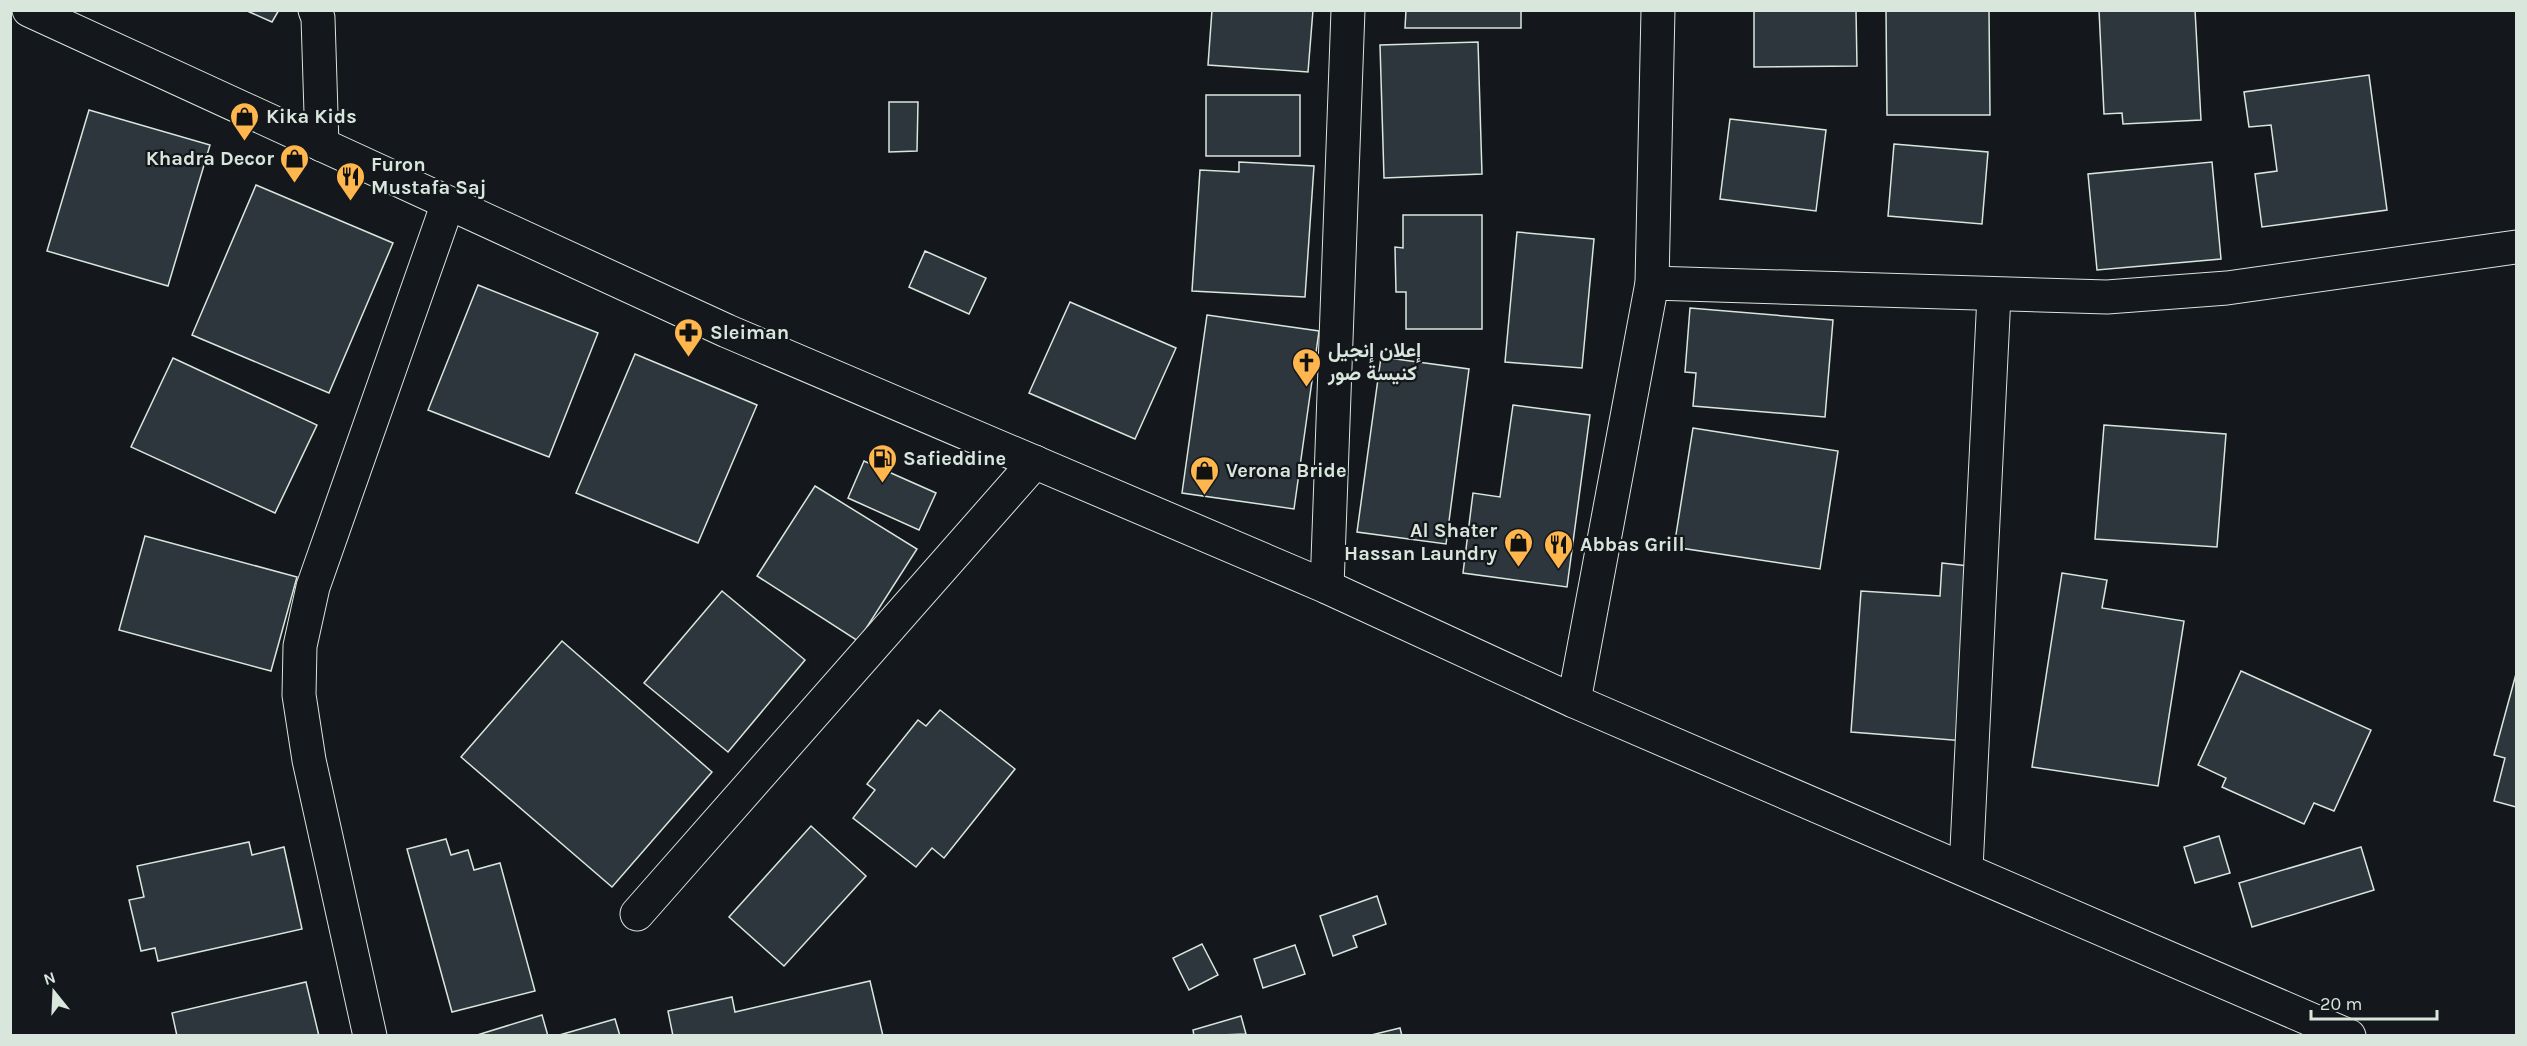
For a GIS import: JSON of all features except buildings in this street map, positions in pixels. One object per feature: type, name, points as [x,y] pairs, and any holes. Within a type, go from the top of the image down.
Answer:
[{"type":"street","points":[[29,10],[727,331],[1327,587],[1574,701],[2349,1035]]},
{"type":"street","points":[[315,10],[318,18],[322,145]]},
{"type":"street","points":[[1327,587],[1348,10]]},
{"type":"street","points":[[1574,701],[1652,283],[1658,10]]},
{"type":"street","points":[[370,1035],[309,760],[299,695],[300,646],[313,587],[448,203]]},
{"type":"street","points":[[1652,283],[2107,297],[2227,288],[2517,247]]},
{"type":"street","points":[[1966,869],[1994,295]]},
{"type":"street","points":[[637,914],[1035,462]]},
{"type":"place","name":"Kika Kids","points":[[245,142]]},
{"type":"place","name":"Khadra Decor","points":[[295,184]]},
{"type":"place","name":"Furon Mustafa Saj","points":[[350,202]]},
{"type":"place","name":"Sleiman","points":[[689,358]]},
{"type":"place","name":"إعلان إنجيل كنيسة صور","points":[[1307,388]]},
{"type":"place","name":"Safieddine","points":[[882,484]]},
{"type":"place","name":"Verona Bride","points":[[1205,496]]},
{"type":"place","name":"Al Shater Hassan Laundry","points":[[1518,568]]},
{"type":"place","name":"Abbas Grill","points":[[1559,570]]}]
